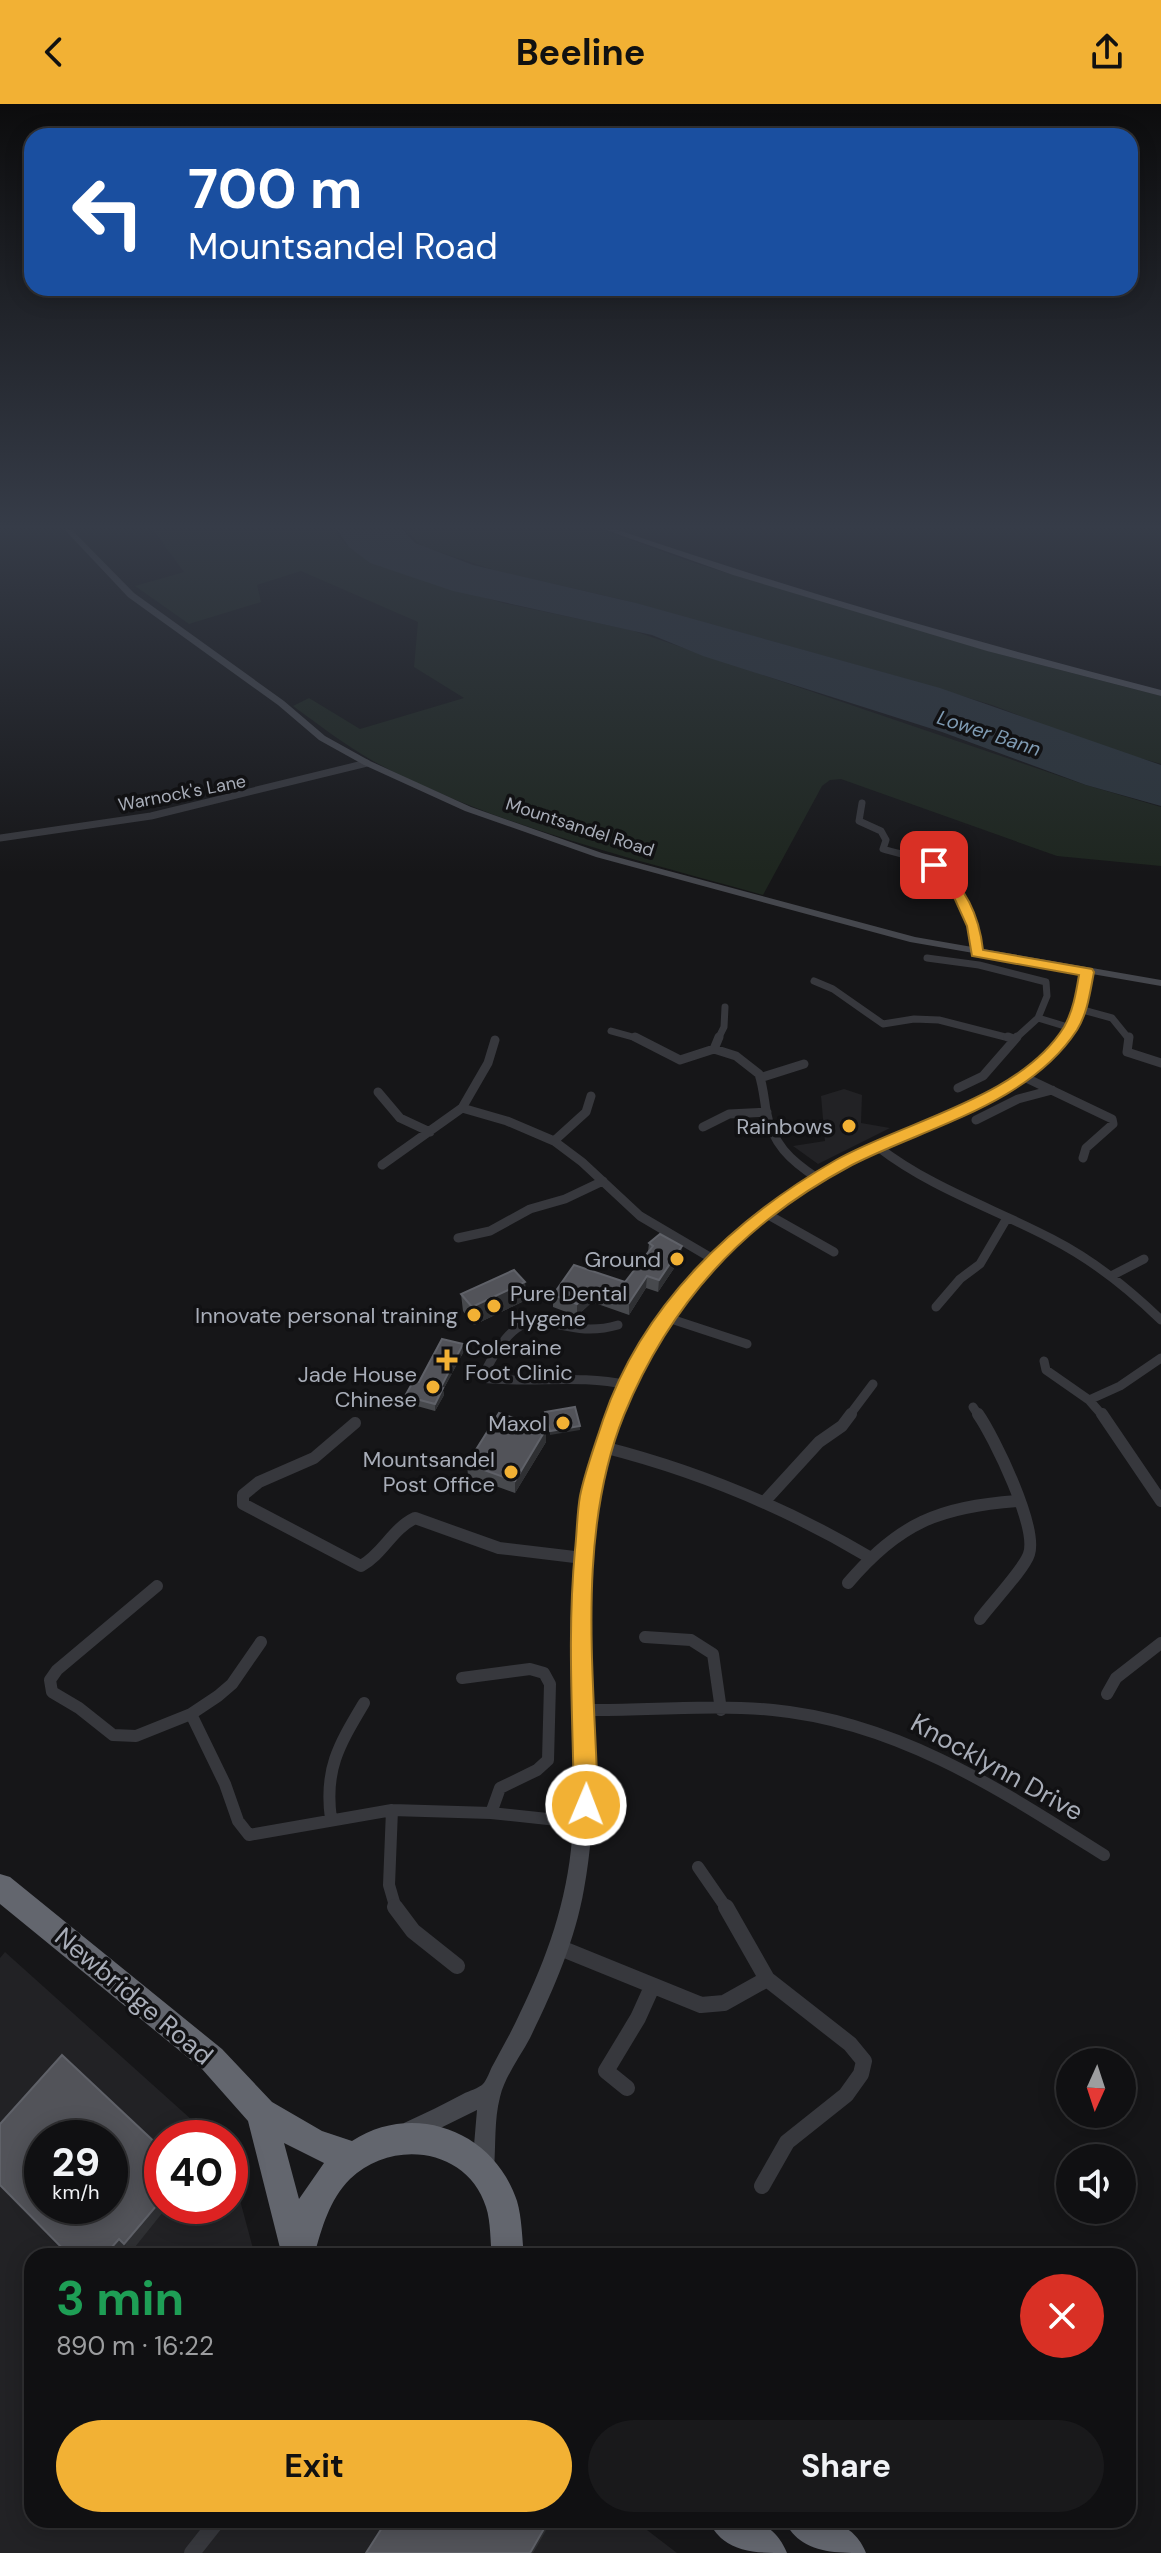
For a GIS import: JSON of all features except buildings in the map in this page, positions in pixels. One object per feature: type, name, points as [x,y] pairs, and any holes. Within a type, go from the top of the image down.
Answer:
[{"type":"highway","name":"Newbridge Road","points":[[0,1887],[212,2059],[261,2113],[315,2144],[351,2156]]},
{"type":"highway","name":"Newbridge Road","points":[[261,2113],[296,2248]]},
{"type":"highway","points":[[300,2248],[307,2215],[325,2182],[351,2156],[377,2141],[405,2135],[433,2137],[458,2148],[483,2169],[500,2198],[514,2248]]},
{"type":"highway","points":[[736,2528],[769,2553]]},
{"type":"highway","points":[[813,2528],[848,2553]]},
{"type":"main road","points":[[974,644],[1161,693]]},
{"type":"street","name":"Mountsandel Road","points":[[199,644],[281,703],[322,738],[367,763],[468,809],[599,855],[914,940],[1161,983]]},
{"type":"street","name":"Warnock's Lane","points":[[0,838],[151,816],[367,763]]},
{"type":"street","points":[[862,803],[859,821],[881,831],[886,840],[883,849],[934,865],[948,876],[974,926],[977,953]]},
{"type":"street","points":[[927,958],[979,965],[1046,982],[1049,987],[1038,1018],[1013,1039],[1000,1061],[979,1081],[958,1088]]},
{"type":"street","points":[[483,2169],[490,2092],[542,1990],[572,1903],[585,1823],[583,1558],[590,1496],[603,1447],[627,1385],[665,1317],[713,1259],[765,1213],[817,1178],[987,1098],[1022,1076],[1054,1049],[1071,1028],[1079,1009],[1087,972]]},
{"type":"street","points":[[814,981],[833,989],[883,1024],[917,1019],[947,1022],[1013,1039]]},
{"type":"street","points":[[714,1049],[724,1027],[725,1007]]},
{"type":"street","points":[[1079,1009],[1112,1018],[1129,1037],[1127,1052],[1161,1063]]},
{"type":"street","points":[[1038,1018],[1071,1028]]},
{"type":"street","points":[[611,1031],[648,1043],[671,1059],[689,1060],[714,1049],[753,1065],[763,1077],[767,1112],[782,1150],[817,1178]]},
{"type":"street","points":[[382,1165],[462,1108],[488,1063],[495,1040]]},
{"type":"street","points":[[763,1077],[804,1064]]},
{"type":"street","points":[[1022,1076],[1112,1119],[1113,1124],[1086,1148],[1083,1158]]},
{"type":"street","points":[[976,1120],[1018,1099],[1052,1090]]},
{"type":"street","points":[[378,1092],[400,1118],[430,1132]]},
{"type":"street","points":[[554,1141],[586,1112],[591,1096]]},
{"type":"street","points":[[462,1108],[507,1121],[554,1141],[640,1216],[713,1259]]},
{"type":"street","points":[[703,1127],[729,1114],[767,1112]]},
{"type":"street","points":[[878,1147],[932,1185],[1066,1246],[1113,1275],[1161,1320]]},
{"type":"street","points":[[458,1238],[490,1231],[530,1209],[565,1199],[603,1181]]},
{"type":"street","points":[[765,1213],[834,1252]]},
{"type":"street","points":[[936,1307],[960,1279],[980,1264],[1007,1218]]},
{"type":"street","points":[[1113,1275],[1144,1259]]},
{"type":"street","points":[[665,1317],[747,1344]]},
{"type":"street","points":[[618,1325],[596,1332],[581,1331],[551,1321],[515,1327],[505,1337],[482,1378],[510,1383],[601,1380],[627,1385]]},
{"type":"street","points":[[1089,1400],[1120,1386],[1161,1358]]},
{"type":"street","points":[[1044,1361],[1046,1370],[1089,1400],[1161,1501]]},
{"type":"street","points":[[765,1501],[819,1442],[842,1426],[873,1384]]},
{"type":"street","points":[[973,1407],[996,1448],[1030,1542],[1029,1554],[980,1619]]},
{"type":"street","points":[[355,1423],[314,1458],[259,1482],[243,1495],[243,1504],[355,1566],[370,1562],[406,1522],[415,1518],[499,1548],[583,1558]]},
{"type":"street","points":[[603,1447],[673,1467],[765,1501],[869,1557]]},
{"type":"street","points":[[848,1583],[889,1538],[922,1518],[964,1506],[1017,1501]]},
{"type":"street","points":[[157,1586],[57,1670],[48,1686],[52,1692],[95,1719],[106,1731],[121,1737],[136,1736],[191,1714],[232,1684],[261,1642]]},
{"type":"street","points":[[645,1637],[684,1638],[701,1644],[713,1654],[721,1710]]},
{"type":"street","points":[[1107,1694],[1116,1678],[1161,1643]]},
{"type":"street","points":[[462,1678],[530,1669],[544,1673],[550,1684],[548,1760],[528,1777],[500,1788],[491,1813]]},
{"type":"street","points":[[331,1819],[327,1794],[330,1763],[364,1703]]},
{"type":"street","name":"Knocklynn Drive","points":[[585,1710],[793,1712],[875,1730],[905,1740],[997,1789],[1104,1855]]},
{"type":"street","points":[[191,1714],[225,1784],[238,1821],[249,1835],[392,1810],[491,1813],[585,1823]]},
{"type":"street","points":[[392,1810],[386,1873],[392,1903],[411,1931],[457,1966]]},
{"type":"street","points":[[698,1867],[709,1879],[744,1946],[767,1979],[850,2044],[864,2061],[857,2081],[839,2100],[793,2135],[762,2186]]},
{"type":"street","points":[[558,1947],[683,2000],[712,2006],[747,1992],[767,1979]]},
{"type":"street","points":[[627,2088],[606,2071],[632,2029],[652,1987]]},
{"type":"street","points":[[405,2135],[490,2092]]},
{"type":"street","points":[[192,2553],[212,2528]]},
{"type":"shaded area","points":[[416,644],[673,644],[1086,785],[1161,807],[1161,866],[1057,856],[841,779],[830,780],[822,786],[763,895],[614,854],[466,804],[373,761],[293,706],[309,698],[360,729],[464,698],[414,667]]},
{"type":"shaded area","points":[[782,644],[966,644],[1161,696],[1161,764],[1101,747],[992,705]]},
{"type":"shaded area","name":"Rainbows","points":[[844,1089],[862,1095],[861,1123],[890,1128],[818,1164],[793,1146],[825,1141],[821,1096]]},
{"type":"shaded area","points":[[5,1952],[192,2120],[144,2120],[144,2224],[246,2224],[253,2248],[24,2248],[24,2528],[644,2528],[677,2553],[0,2553],[0,1958]]},
{"type":"water","name":"Lower Bann","points":[[675,644],[784,644],[940,688],[1161,765],[1161,806],[1086,785],[942,732]]},
{"type":"place","name":"Rainbows","points":[[849,1126]]},
{"type":"place","name":"Ground","points":[[677,1259]]},
{"type":"place","name":"Pure Dental Hygene","points":[[494,1306]]},
{"type":"place","name":"Innovate personal training","points":[[474,1315]]},
{"type":"place","name":"Coleraine Foot Clinic","points":[[447,1360]]},
{"type":"place","name":"Jade House Chinese","points":[[433,1387]]},
{"type":"place","name":"Maxol","points":[[563,1423]]},
{"type":"place","name":"Mountsandel Post Office","points":[[511,1472]]},
{"type":"route","points":[[586,1805],[582,1595],[590,1496],[613,1418],[627,1385],[665,1317],[713,1259],[765,1213],[844,1163],[987,1098],[1022,1076],[1054,1049],[1071,1028],[1079,1009],[1087,972],[977,953],[974,926],[955,884],[934,865]]}]
